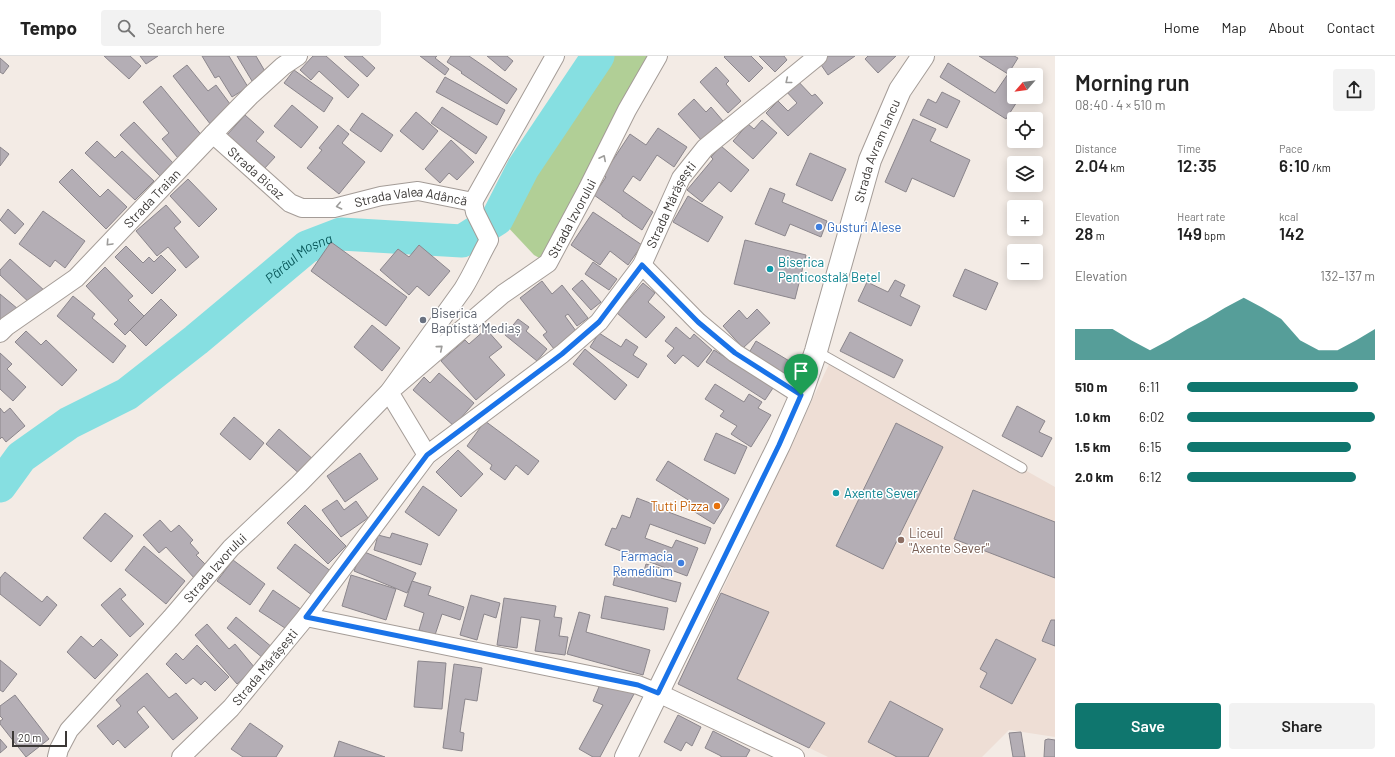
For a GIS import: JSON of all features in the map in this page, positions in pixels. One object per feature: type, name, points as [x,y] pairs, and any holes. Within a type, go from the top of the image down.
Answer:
[{"type":"main road","name":"Strada Avram Iancu","points":[[626,757],[779,445],[801,395],[816,351],[870,160],[900,90],[923,56]]},
{"type":"street","name":"Strada Traian","points":[[0,333],[7,326],[76,278],[213,134],[272,76],[283,66],[298,56]]},
{"type":"street","name":"Strada Valea Adâncă","points":[[302,208],[334,208],[381,196],[418,191],[474,207],[555,56]]},
{"type":"street","name":"Strada Izvorului","points":[[57,757],[59,749],[69,730],[171,618],[231,548],[299,484],[389,392],[503,294],[548,263],[627,110],[658,56]]},
{"type":"street","name":"Strada Mărășești","points":[[181,757],[231,708],[306,617],[427,455],[562,354],[599,322],[642,265],[681,178],[705,148],[818,56]]},
{"type":"street","name":"Strada Bicaz","points":[[213,134],[290,204],[302,208]]},
{"type":"street","name":"Strada Izvorului","points":[[389,392],[463,289],[473,273],[478,259],[489,240],[474,207]]},
{"type":"street","points":[[642,265],[698,322],[730,348],[772,378],[801,395]]},
{"type":"street","points":[[389,392],[427,455]]},
{"type":"street","points":[[306,617],[638,685],[795,757]]},
{"type":"lane","points":[[816,351],[1022,468]]},
{"type":"shaded area","name":"Liceul \"Axente Sever\"","points":[[831,360],[1055,487],[1055,737],[1009,730],[982,757],[828,757],[678,684]]},
{"type":"green space","points":[[608,56],[653,56],[548,263],[534,255],[506,225],[531,164]]},
{"type":"building","points":[[104,56],[130,56],[141,66],[129,79]]},
{"type":"building","points":[[140,56],[158,56],[146,64]]},
{"type":"building","points":[[202,56],[229,56],[248,87],[232,97],[219,76],[215,78]]},
{"type":"building","points":[[237,56],[256,56],[266,73],[252,81]]},
{"type":"building","points":[[313,56],[326,56],[359,85],[348,98],[319,71],[311,80],[300,70]]},
{"type":"building","points":[[344,56],[362,56],[375,68],[367,77]]},
{"type":"building","points":[[420,56],[437,56],[435,58],[449,69],[445,75]]},
{"type":"building","points":[[451,56],[469,56],[517,89],[507,104],[447,62]]},
{"type":"building","points":[[487,56],[507,56],[513,61],[505,71]]},
{"type":"building","points":[[751,56],[763,68],[749,82],[724,57]]},
{"type":"building","points":[[759,56],[784,56],[787,60],[775,72]]},
{"type":"building","points":[[821,56],[855,56],[828,75],[817,59]]},
{"type":"building","points":[[868,56],[896,56],[878,73],[865,59]]},
{"type":"building","points":[[979,56],[1014,56],[1018,58],[1012,68],[1007,68],[1007,73]]},
{"type":"building","points":[[0,58],[9,66],[3,74],[0,72]]},
{"type":"building","points":[[948,63],[995,93],[1007,75],[1007,104],[1016,104],[1010,112],[1007,112],[1006,119],[940,77]]},
{"type":"building","points":[[187,65],[208,91],[216,85],[233,108],[211,125],[173,76]]},
{"type":"building","points":[[716,67],[729,81],[726,84],[741,101],[728,113],[700,82]]},
{"type":"building","points":[[294,70],[333,98],[324,112],[284,83]]},
{"type":"building","points":[[445,77],[505,110],[497,125],[436,92]]},
{"type":"building","points":[[795,78],[812,96],[815,94],[823,103],[788,136],[766,113],[778,101],[788,111],[797,103],[784,89]]},
{"type":"building","points":[[161,86],[203,137],[178,158],[162,139],[169,133],[143,102]]},
{"type":"building","points":[[942,92],[960,101],[947,128],[920,115],[928,99],[936,103]]},
{"type":"building","points":[[694,99],[706,112],[711,107],[723,121],[702,141],[678,114]]},
{"type":"building","points":[[292,105],[318,127],[301,148],[274,126]]},
{"type":"building","points":[[442,107],[487,137],[476,154],[431,123]]},
{"type":"building","points":[[416,112],[438,131],[423,150],[400,131]]},
{"type":"building","points":[[362,113],[393,135],[381,152],[350,130]]},
{"type":"building","points":[[245,115],[264,132],[256,141],[275,157],[264,169],[227,135]]},
{"type":"building","points":[[913,119],[936,129],[930,141],[970,160],[954,197],[912,178],[906,192],[885,182]]},
{"type":"building","points":[[762,120],[777,133],[753,159],[733,141],[748,124],[754,129]]},
{"type":"building","points":[[134,122],[174,164],[161,177],[120,135]]},
{"type":"building","points":[[338,125],[349,134],[342,143],[365,162],[339,194],[307,168],[322,150],[319,148]]},
{"type":"building","points":[[658,128],[687,147],[674,167],[657,155],[640,181],[633,176],[623,191],[653,212],[642,230],[594,195],[606,177],[603,175],[630,134],[646,145]]},
{"type":"building","points":[[451,140],[474,162],[457,180],[449,173],[440,183],[425,169]]},
{"type":"building","points":[[97,141],[115,158],[122,151],[154,181],[135,200],[85,153]]},
{"type":"building","points":[[721,146],[749,170],[731,192],[719,182],[702,202],[687,190],[713,159],[711,157]]},
{"type":"building","points":[[0,147],[9,154],[0,166]]},
{"type":"building","points":[[810,153],[846,169],[832,201],[796,185]]},
{"type":"building","points":[[72,169],[100,197],[108,189],[127,207],[106,229],[59,182]]},
{"type":"building","points":[[188,179],[217,209],[199,227],[170,196]]},
{"type":"building","points":[[770,188],[785,194],[782,202],[827,221],[821,237],[790,224],[785,236],[755,224]]},
{"type":"building","points":[[688,196],[723,217],[708,242],[673,222]]},
{"type":"building","points":[[166,205],[181,222],[174,228],[199,257],[186,268],[168,247],[157,256],[136,231]]},
{"type":"building","points":[[8,209],[24,224],[15,234],[0,220]]},
{"type":"building","points":[[43,211],[85,241],[65,268],[55,260],[50,267],[19,244]]},
{"type":"building","points":[[593,212],[642,245],[628,265],[610,251],[600,265],[571,245]]},
{"type":"building","name":"Biserica Penticostală Betel","points":[[745,240],[806,255],[795,299],[734,284]]},
{"type":"building","points":[[331,242],[407,297],[386,326],[311,271]]},
{"type":"building","points":[[419,245],[450,271],[429,296],[417,286],[409,295],[380,270],[398,249],[409,257]]},
{"type":"building","points":[[126,246],[143,263],[149,257],[154,262],[161,255],[176,270],[152,294],[115,257]]},
{"type":"building","points":[[10,259],[46,292],[33,306],[0,275],[0,270]]},
{"type":"building","points":[[593,262],[617,279],[609,290],[585,274]]},
{"type":"building","points":[[105,267],[133,296],[128,300],[144,316],[125,335],[114,324],[118,320],[86,286]]},
{"type":"building","points":[[965,269],[998,283],[986,310],[953,296]]},
{"type":"building","points":[[582,280],[601,302],[591,310],[572,289]]},
{"type":"building","points":[[895,280],[905,285],[900,296],[920,306],[911,326],[858,301],[867,282],[888,292]]},
{"type":"building","points":[[542,281],[552,294],[562,285],[588,318],[577,326],[568,314],[565,316],[576,331],[554,349],[543,335],[547,332],[520,298]]},
{"type":"building","points":[[643,283],[655,293],[648,302],[665,317],[646,338],[617,313]]},
{"type":"building","points":[[0,294],[18,309],[0,327]]},
{"type":"building","points":[[73,296],[95,314],[92,318],[126,346],[113,363],[57,316]]},
{"type":"building","points":[[161,299],[177,315],[146,346],[130,330]]},
{"type":"building","points":[[757,309],[770,323],[743,348],[723,326],[739,310],[747,319]]},
{"type":"building","points":[[518,319],[529,327],[526,331],[547,349],[537,361],[505,335]]},
{"type":"building","points":[[372,325],[400,348],[382,371],[354,347]]},
{"type":"building","points":[[676,327],[690,339],[694,334],[712,350],[698,367],[683,355],[675,364],[667,356],[674,348],[665,341]]},
{"type":"building","points":[[486,329],[502,347],[489,357],[505,375],[476,400],[441,361],[465,340],[469,344]]},
{"type":"building","points":[[26,331],[41,345],[46,340],[77,370],[62,386],[15,342]]},
{"type":"building","points":[[850,332],[903,360],[894,378],[840,351]]},
{"type":"building","points":[[599,333],[621,347],[626,339],[638,347],[633,355],[647,364],[638,378],[590,347]]},
{"type":"building","points":[[756,341],[796,365],[787,380],[747,356]]},
{"type":"building","points":[[585,349],[627,385],[615,400],[573,364]]},
{"type":"building","points":[[714,350],[773,388],[765,400],[706,362]]},
{"type":"building","points":[[0,353],[12,364],[7,369],[26,387],[13,401],[0,389]]},
{"type":"building","points":[[439,373],[474,403],[454,426],[413,390],[424,377],[430,383]]},
{"type":"building","points":[[715,384],[744,402],[749,394],[762,402],[758,408],[771,415],[751,447],[731,434],[737,426],[720,416],[724,411],[705,399]]},
{"type":"building","points":[[1017,406],[1045,421],[1039,432],[1052,438],[1042,457],[1002,436]]},
{"type":"building","points":[[0,408],[4,413],[10,408],[25,426],[6,442],[2,437],[0,439]]},
{"type":"building","points":[[234,417],[264,443],[250,460],[220,434]]},
{"type":"building","points":[[485,421],[539,461],[528,475],[516,465],[505,480],[490,469],[492,465],[467,446]]},
{"type":"building","points":[[896,423],[943,447],[883,569],[836,546]]},
{"type":"building","points":[[279,429],[315,461],[302,476],[266,444]]},
{"type":"building","points":[[716,433],[747,447],[735,474],[704,460]]},
{"type":"building","points":[[458,450],[483,474],[461,497],[436,472]]},
{"type":"building","points":[[360,453],[378,479],[345,502],[327,476]]},
{"type":"building","points":[[668,461],[729,499],[714,524],[687,507],[690,501],[656,480]]},
{"type":"building","points":[[423,486],[457,510],[439,536],[405,512]]},
{"type":"building","points":[[973,490],[1055,522],[1055,578],[954,539]]},
{"type":"building","points":[[637,498],[663,508],[663,510],[711,528],[705,544],[650,524],[645,538],[672,548],[676,540],[698,548],[687,576],[605,545],[612,528],[616,529],[622,515],[630,518]]},
{"type":"building","points":[[337,500],[344,510],[356,501],[368,518],[341,537],[322,510]]},
{"type":"building","points":[[305,505],[346,546],[328,564],[287,523]]},
{"type":"building","points":[[105,513],[133,536],[111,562],[83,538]]},
{"type":"building","points":[[160,520],[171,532],[179,525],[193,540],[190,543],[199,553],[196,555],[208,567],[195,579],[166,547],[159,553],[143,535]]},
{"type":"building","points":[[392,533],[428,544],[421,565],[374,550],[378,535],[390,538]]},
{"type":"building","points":[[295,544],[332,572],[313,596],[277,568]]},
{"type":"building","points":[[144,546],[185,581],[166,604],[125,570]]},
{"type":"building","points":[[362,551],[416,573],[407,593],[354,571]]},
{"type":"building","points":[[233,560],[265,584],[250,605],[217,581]]},
{"type":"building","points":[[646,564],[663,569],[661,578],[681,583],[676,602],[613,585],[617,567],[643,574]]},
{"type":"building","points":[[5,572],[42,602],[47,596],[57,605],[40,626],[0,594],[0,578]]},
{"type":"building","points":[[351,575],[396,589],[386,620],[342,606]]},
{"type":"building","points":[[412,581],[431,587],[428,595],[464,607],[460,620],[442,614],[435,635],[419,630],[424,613],[404,606]]},
{"type":"building","points":[[120,588],[126,595],[121,599],[144,624],[130,637],[101,605]]},
{"type":"building","points":[[273,590],[302,610],[288,630],[259,611]]},
{"type":"building","points":[[721,593],[769,612],[737,679],[825,723],[809,748],[678,684]]},
{"type":"building","points":[[471,595],[500,603],[496,618],[484,614],[477,640],[460,635]]},
{"type":"building","points":[[605,596],[668,608],[664,630],[601,618]]},
{"type":"building","points":[[504,598],[556,606],[554,617],[562,618],[559,636],[568,637],[565,655],[535,651],[540,620],[521,617],[517,648],[497,645]]},
{"type":"building","points":[[579,612],[590,615],[586,632],[650,650],[643,675],[567,654]]},
{"type":"building","points":[[236,617],[273,648],[264,659],[227,628]]},
{"type":"building","points":[[1051,620],[1055,620],[1055,646],[1042,641]]},
{"type":"building","points":[[207,624],[229,649],[235,644],[255,668],[237,684],[195,635]]},
{"type":"building","points":[[81,636],[93,647],[101,639],[118,655],[95,679],[67,652]]},
{"type":"building","points":[[996,639],[1036,659],[1012,704],[980,687],[987,673],[980,669]]},
{"type":"building","points":[[197,645],[229,677],[215,691],[205,681],[201,685],[193,678],[186,684],[166,664],[176,653],[183,660]]},
{"type":"building","points":[[0,660],[17,674],[3,692],[0,690]]},
{"type":"building","points":[[418,661],[446,663],[442,709],[414,707]]},
{"type":"building","points":[[454,664],[482,668],[477,701],[465,699],[460,732],[464,733],[462,751],[443,748]]},
{"type":"building","points":[[147,673],[169,698],[176,693],[198,718],[173,740],[144,706],[137,712],[149,727],[125,748],[118,740],[113,745],[97,726],[121,706],[116,700]]},
{"type":"building","points":[[601,682],[634,694],[600,757],[593,757],[579,749],[603,705],[593,701]]},
{"type":"building","points":[[15,695],[49,739],[26,757],[0,724],[0,721],[3,719],[0,716],[0,706]]},
{"type":"building","points":[[890,701],[943,729],[928,757],[897,757],[868,742]]},
{"type":"building","points":[[678,715],[701,727],[692,746],[686,742],[681,751],[664,742]]},
{"type":"building","points":[[250,723],[283,746],[276,757],[243,757],[231,749]]},
{"type":"building","points":[[713,731],[750,750],[746,757],[721,757],[705,748]]},
{"type":"building","points":[[1021,732],[1025,757],[1013,757],[1009,733]]},
{"type":"building","points":[[0,739],[7,747],[0,753]]},
{"type":"building","points":[[1045,740],[1055,740],[1055,757],[1044,757]]},
{"type":"building","points":[[339,741],[385,757],[334,757]]},
{"type":"waterway","name":"Pârâul Moșna","points":[[0,486],[21,457],[69,423],[127,394],[196,340],[307,247],[341,234],[462,241],[497,219],[523,168],[598,56]]},
{"type":"place","name":"Gusturi Alese","points":[[819,227]]},
{"type":"place","name":"Biserica Penticostală Betel","points":[[770,269]]},
{"type":"place","name":"Biserica Baptistă Mediaș","points":[[423,320]]},
{"type":"place","name":"Axente Sever","points":[[836,493]]},
{"type":"place","name":"Tutti Pizza","points":[[717,506]]},
{"type":"place","name":"Liceul \"Axente Sever\"","points":[[901,540]]},
{"type":"place","name":"Farmacia Remedium","points":[[681,563]]},
{"type":"route","points":[[642,265],[698,322],[735,353],[772,378],[801,395],[779,445],[658,693],[638,685],[306,617],[427,455],[562,354],[599,322],[642,265]]}]
